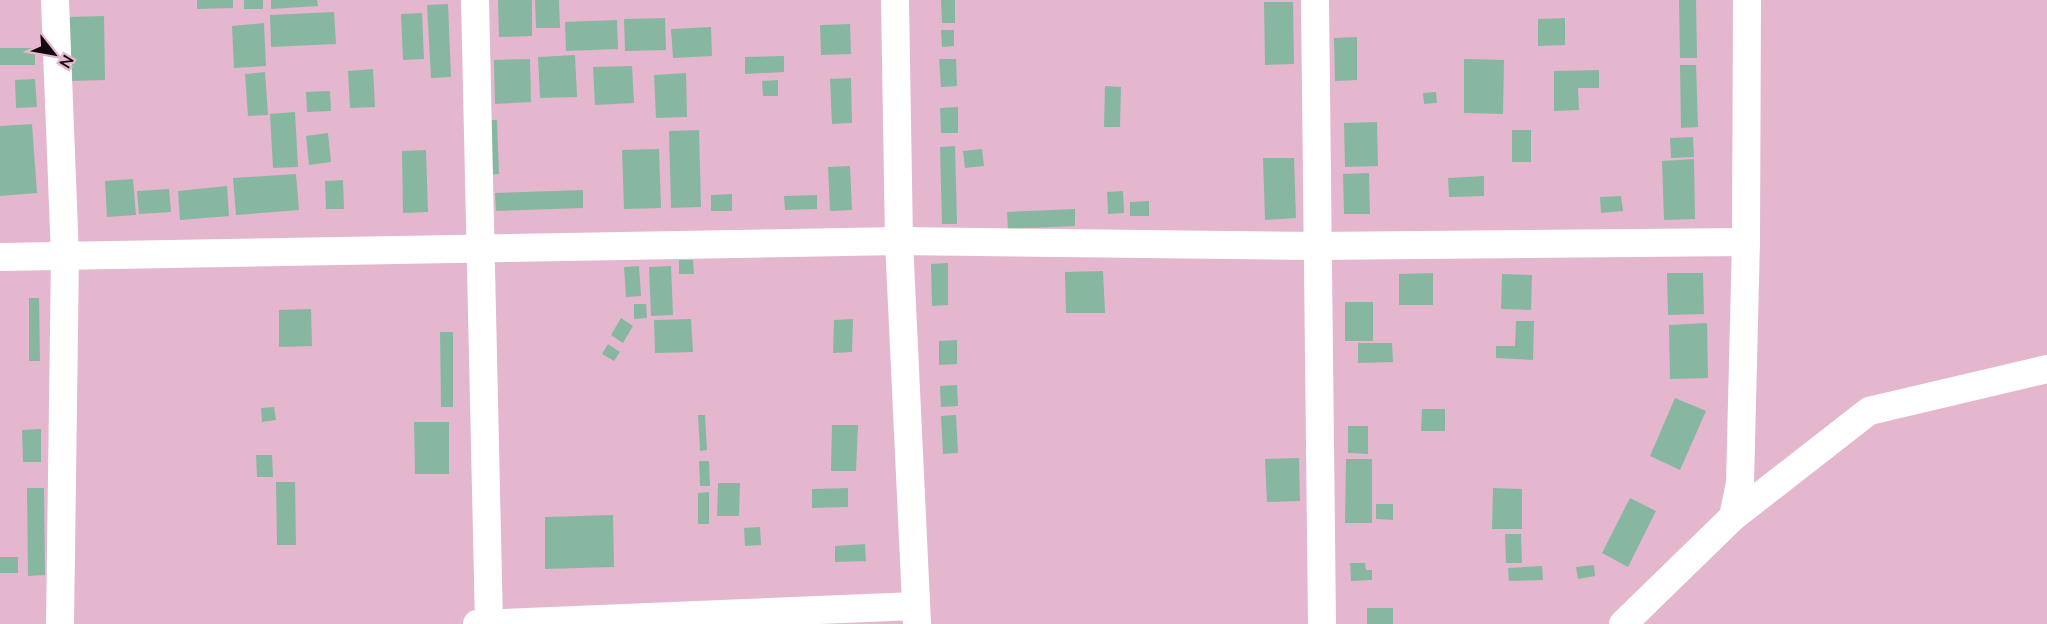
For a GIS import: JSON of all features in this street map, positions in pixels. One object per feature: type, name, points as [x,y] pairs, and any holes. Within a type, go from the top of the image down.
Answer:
[{"type":"street","points":[[55,0],[65,256],[60,624]]},
{"type":"street","points":[[475,0],[489,624]]},
{"type":"street","points":[[477,624],[916,615],[899,241],[895,0]]},
{"type":"street","points":[[1315,0],[1322,624]]},
{"type":"street","points":[[1733,517],[1740,483],[1746,242],[1747,0]]},
{"type":"street","points":[[0,257],[899,241],[1316,246],[1746,242]]},
{"type":"street","points":[[1623,624],[1733,517],[1869,411],[2047,369]]},
{"type":"building","points":[[197,0],[233,0],[233,8],[197,9]]},
{"type":"building","points":[[244,0],[263,0],[263,9],[244,9]]},
{"type":"building","points":[[271,0],[317,0],[318,6],[271,9]]},
{"type":"building","points":[[498,0],[532,0],[532,36],[499,37]]},
{"type":"building","points":[[535,0],[559,0],[560,28],[536,28]]},
{"type":"building","points":[[941,0],[955,0],[955,23],[942,23]]},
{"type":"building","points":[[1679,0],[1696,0],[1697,58],[1680,58]]},
{"type":"building","points":[[1264,2],[1293,2],[1294,64],[1265,65]]},
{"type":"building","points":[[448,4],[451,77],[431,78],[427,5]]},
{"type":"building","points":[[334,12],[336,44],[271,47],[270,15]]},
{"type":"building","points":[[422,13],[424,59],[403,60],[401,14]]},
{"type":"building","points":[[104,16],[105,80],[70,81],[69,17]]},
{"type":"building","points":[[665,18],[666,50],[625,51],[624,19]]},
{"type":"building","points":[[1565,18],[1565,45],[1538,46],[1538,19]]},
{"type":"building","points":[[617,20],[618,49],[566,51],[565,22]]},
{"type":"building","points":[[264,23],[266,66],[234,68],[232,26]]},
{"type":"building","points":[[850,24],[851,54],[821,55],[820,25]]},
{"type":"building","points":[[711,27],[712,56],[673,58],[671,29]]},
{"type":"building","points":[[941,30],[954,30],[954,46],[942,47]]},
{"type":"building","points":[[1357,37],[1357,80],[1335,81],[1334,38]]},
{"type":"building","points":[[0,48],[35,48],[35,65],[0,65]]},
{"type":"building","points":[[575,55],[577,97],[540,98],[538,57]]},
{"type":"building","points":[[784,56],[784,72],[745,74],[745,57]]},
{"type":"building","points":[[530,59],[531,102],[495,104],[494,60]]},
{"type":"building","points":[[939,59],[956,59],[957,86],[941,87]]},
{"type":"building","points":[[1464,59],[1504,60],[1503,114],[1464,113]]},
{"type":"building","points":[[1680,65],[1696,65],[1698,127],[1681,128]]},
{"type":"building","points":[[632,66],[634,103],[595,105],[593,67]]},
{"type":"building","points":[[373,69],[375,107],[350,108],[348,71]]},
{"type":"building","points":[[1599,70],[1599,88],[1578,88],[1579,110],[1554,111],[1554,71]]},
{"type":"building","points":[[265,72],[268,115],[248,116],[245,74]]},
{"type":"building","points":[[686,73],[687,117],[656,118],[654,75]]},
{"type":"building","points":[[851,78],[852,123],[832,124],[830,79]]},
{"type":"building","points":[[35,79],[37,107],[16,108],[15,80]]},
{"type":"building","points":[[778,80],[778,96],[763,96],[762,81]]},
{"type":"building","points":[[1105,86],[1121,87],[1120,127],[1104,127]]},
{"type":"building","points":[[330,91],[331,111],[307,112],[306,92]]},
{"type":"building","points":[[1436,92],[1437,103],[1424,104],[1423,93]]},
{"type":"building","points":[[958,107],[958,133],[941,133],[940,108]]},
{"type":"building","points":[[295,112],[298,167],[273,168],[270,114]]},
{"type":"building","points":[[480,120],[497,120],[499,174],[482,175]]},
{"type":"building","points":[[1377,122],[1378,166],[1345,167],[1344,123]]},
{"type":"building","points":[[32,124],[37,193],[0,196],[0,126]]},
{"type":"building","points":[[699,130],[701,207],[671,208],[669,131]]},
{"type":"building","points":[[1512,130],[1531,130],[1531,162],[1512,162]]},
{"type":"building","points":[[328,133],[331,162],[309,165],[306,136]]},
{"type":"building","points":[[1693,137],[1694,157],[1671,158],[1670,138]]},
{"type":"building","points":[[955,146],[957,224],[942,224],[940,147]]},
{"type":"building","points":[[659,149],[661,208],[624,209],[622,150]]},
{"type":"building","points":[[982,149],[984,166],[965,168],[963,151]]},
{"type":"building","points":[[426,150],[428,212],[403,213],[402,151]]},
{"type":"building","points":[[1263,158],[1294,158],[1296,218],[1265,220]]},
{"type":"building","points":[[1694,159],[1695,219],[1664,220],[1662,161]]},
{"type":"building","points":[[850,166],[852,210],[830,211],[828,167]]},
{"type":"building","points":[[1369,173],[1370,214],[1344,214],[1343,174]]},
{"type":"building","points":[[296,174],[299,210],[236,215],[233,178]]},
{"type":"building","points":[[1484,176],[1484,196],[1449,197],[1448,178]]},
{"type":"building","points":[[133,179],[136,215],[107,217],[105,181]]},
{"type":"building","points":[[343,180],[344,209],[326,209],[325,181]]},
{"type":"building","points":[[227,186],[229,216],[180,220],[178,191]]},
{"type":"building","points":[[169,189],[171,212],[139,214],[137,191]]},
{"type":"building","points":[[583,190],[583,208],[496,211],[495,193]]},
{"type":"building","points":[[1123,191],[1124,213],[1108,214],[1107,192]]},
{"type":"building","points":[[732,194],[732,211],[711,211],[711,195]]},
{"type":"building","points":[[817,195],[817,209],[785,210],[784,196]]},
{"type":"building","points":[[1621,196],[1623,211],[1601,213],[1600,197]]},
{"type":"building","points":[[1149,201],[1149,216],[1130,216],[1130,202]]},
{"type":"building","points":[[1075,209],[1075,226],[1008,229],[1007,212]]},
{"type":"building","points":[[679,260],[693,260],[694,274],[679,274]]},
{"type":"building","points":[[948,263],[948,305],[932,306],[931,264]]},
{"type":"building","points":[[639,266],[641,296],[626,297],[624,267]]},
{"type":"building","points":[[671,266],[673,315],[651,316],[649,267]]},
{"type":"building","points":[[1103,271],[1105,313],[1066,313],[1065,272]]},
{"type":"building","points":[[1433,273],[1433,305],[1399,305],[1399,274]]},
{"type":"building","points":[[1667,273],[1703,273],[1704,314],[1668,315]]},
{"type":"building","points":[[1502,274],[1532,275],[1531,310],[1501,309]]},
{"type":"building","points":[[29,298],[39,298],[40,361],[29,361]]},
{"type":"building","points":[[1345,302],[1373,302],[1373,341],[1345,341]]},
{"type":"building","points":[[634,304],[646,304],[647,318],[634,319]]},
{"type":"building","points":[[311,309],[312,346],[279,347],[279,310]]},
{"type":"building","points":[[621,318],[633,326],[623,343],[611,335]]},
{"type":"building","points":[[691,319],[693,352],[655,353],[654,320]]},
{"type":"building","points":[[853,319],[852,352],[833,353],[834,320]]},
{"type":"building","points":[[1516,321],[1534,321],[1533,360],[1496,358],[1496,346],[1515,346]]},
{"type":"building","points":[[1707,323],[1708,378],[1670,379],[1669,325]]},
{"type":"building","points":[[440,332],[453,332],[453,407],[441,407]]},
{"type":"building","points":[[957,340],[957,364],[939,365],[939,341]]},
{"type":"building","points":[[1358,343],[1392,343],[1393,362],[1358,363]]},
{"type":"building","points":[[608,344],[620,352],[614,361],[602,354]]},
{"type":"building","points":[[957,385],[958,406],[941,407],[940,386]]},
{"type":"building","points":[[1675,398],[1706,411],[1680,470],[1650,456]]},
{"type":"building","points":[[274,407],[276,420],[262,422],[261,408]]},
{"type":"building","points":[[1422,409],[1445,409],[1445,431],[1421,431]]},
{"type":"building","points":[[698,415],[705,415],[707,450],[700,451]]},
{"type":"building","points":[[956,415],[958,453],[943,454],[941,416]]},
{"type":"building","points":[[414,422],[449,422],[449,474],[415,474]]},
{"type":"building","points":[[832,425],[858,425],[856,471],[831,471]]},
{"type":"building","points":[[1348,426],[1368,426],[1368,454],[1348,453]]},
{"type":"building","points":[[41,429],[41,462],[23,462],[22,430]]},
{"type":"building","points":[[256,455],[272,455],[273,477],[257,477]]},
{"type":"building","points":[[1299,458],[1300,501],[1267,502],[1265,459]]},
{"type":"building","points":[[1346,459],[1372,459],[1372,523],[1345,523]]},
{"type":"building","points":[[699,461],[709,461],[710,486],[700,486]]},
{"type":"building","points":[[276,482],[295,482],[296,545],[277,545]]},
{"type":"building","points":[[718,483],[740,483],[739,516],[717,516]]},
{"type":"building","points":[[27,488],[44,488],[45,575],[28,576]]},
{"type":"building","points":[[848,488],[848,507],[812,508],[812,489]]},
{"type":"building","points":[[1493,488],[1522,489],[1522,529],[1492,529]]},
{"type":"building","points":[[709,492],[709,524],[698,524],[698,493]]},
{"type":"building","points":[[1630,498],[1656,511],[1628,567],[1602,553]]},
{"type":"building","points":[[1376,504],[1393,504],[1393,520],[1376,519]]},
{"type":"building","points":[[613,515],[614,567],[545,569],[545,517]]},
{"type":"building","points":[[760,527],[761,545],[745,546],[744,528]]},
{"type":"building","points":[[1505,534],[1521,534],[1522,563],[1506,563]]},
{"type":"building","points":[[865,544],[866,561],[835,562],[835,546]]},
{"type":"building","points":[[0,557],[18,557],[18,573],[0,573]]},
{"type":"building","points":[[1350,563],[1365,563],[1366,570],[1372,570],[1372,580],[1351,581]]},
{"type":"building","points":[[1594,565],[1595,576],[1578,579],[1576,567]]},
{"type":"building","points":[[1542,566],[1543,580],[1509,581],[1508,568]]},
{"type":"building","points":[[1367,608],[1393,608],[1393,624],[1367,624]]}]
